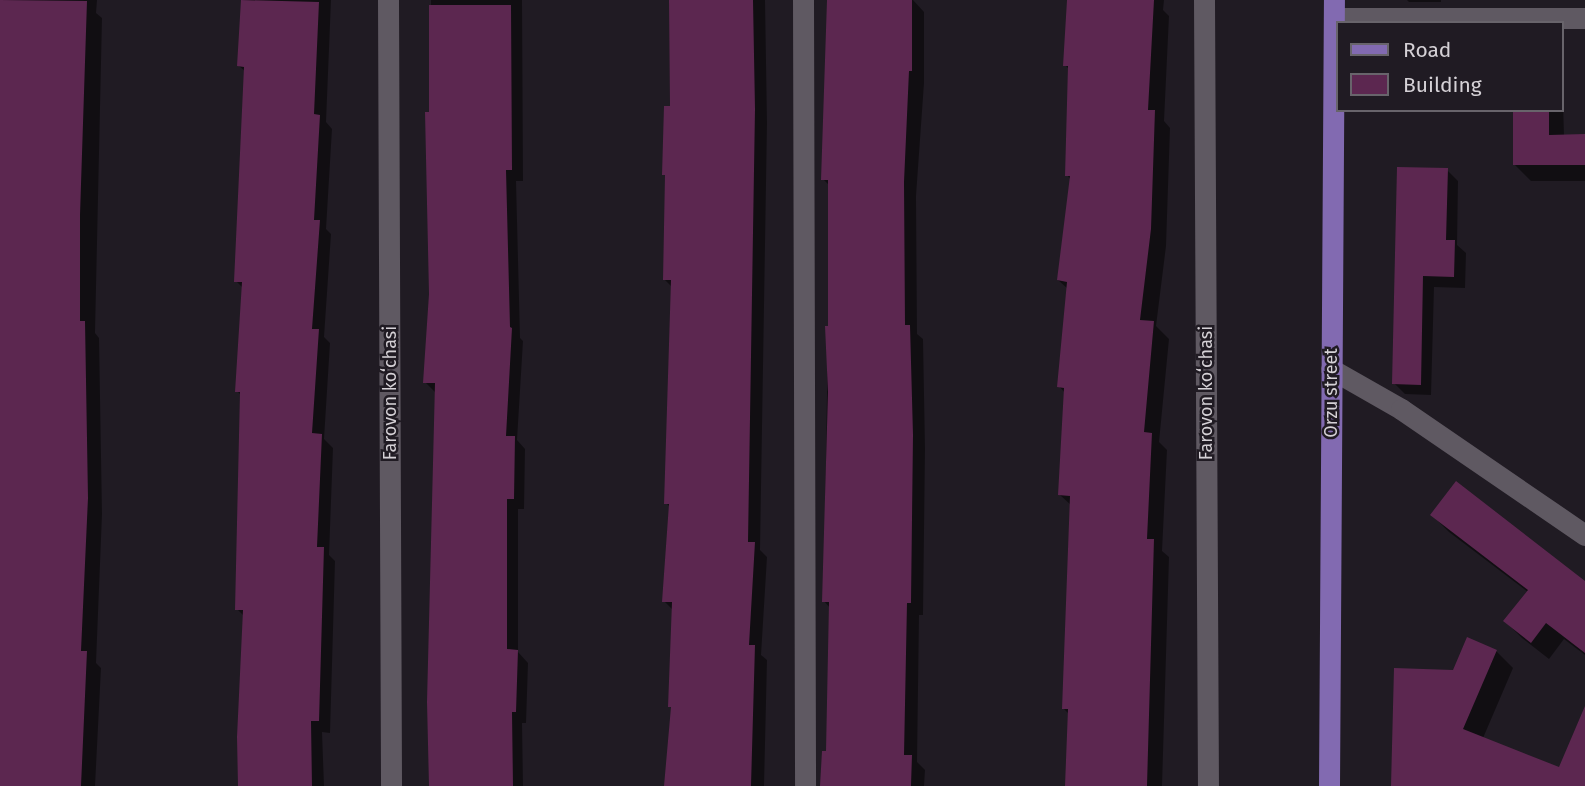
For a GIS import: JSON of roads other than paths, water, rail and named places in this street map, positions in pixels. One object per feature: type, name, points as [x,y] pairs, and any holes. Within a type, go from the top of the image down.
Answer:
[{"type":"main road","name":"Orzu street","points":[[1329,786],[1334,9]]},
{"type":"street","name":"Farovon koʻchasi","points":[[388,0],[391,786]]},
{"type":"street","points":[[803,0],[805,786]]},
{"type":"street","name":"Farovon koʻchasi","points":[[1204,0],[1209,786]]},
{"type":"street","points":[[1334,9],[1585,18]]},
{"type":"street","points":[[1331,369],[1401,410],[1585,535]]}]
